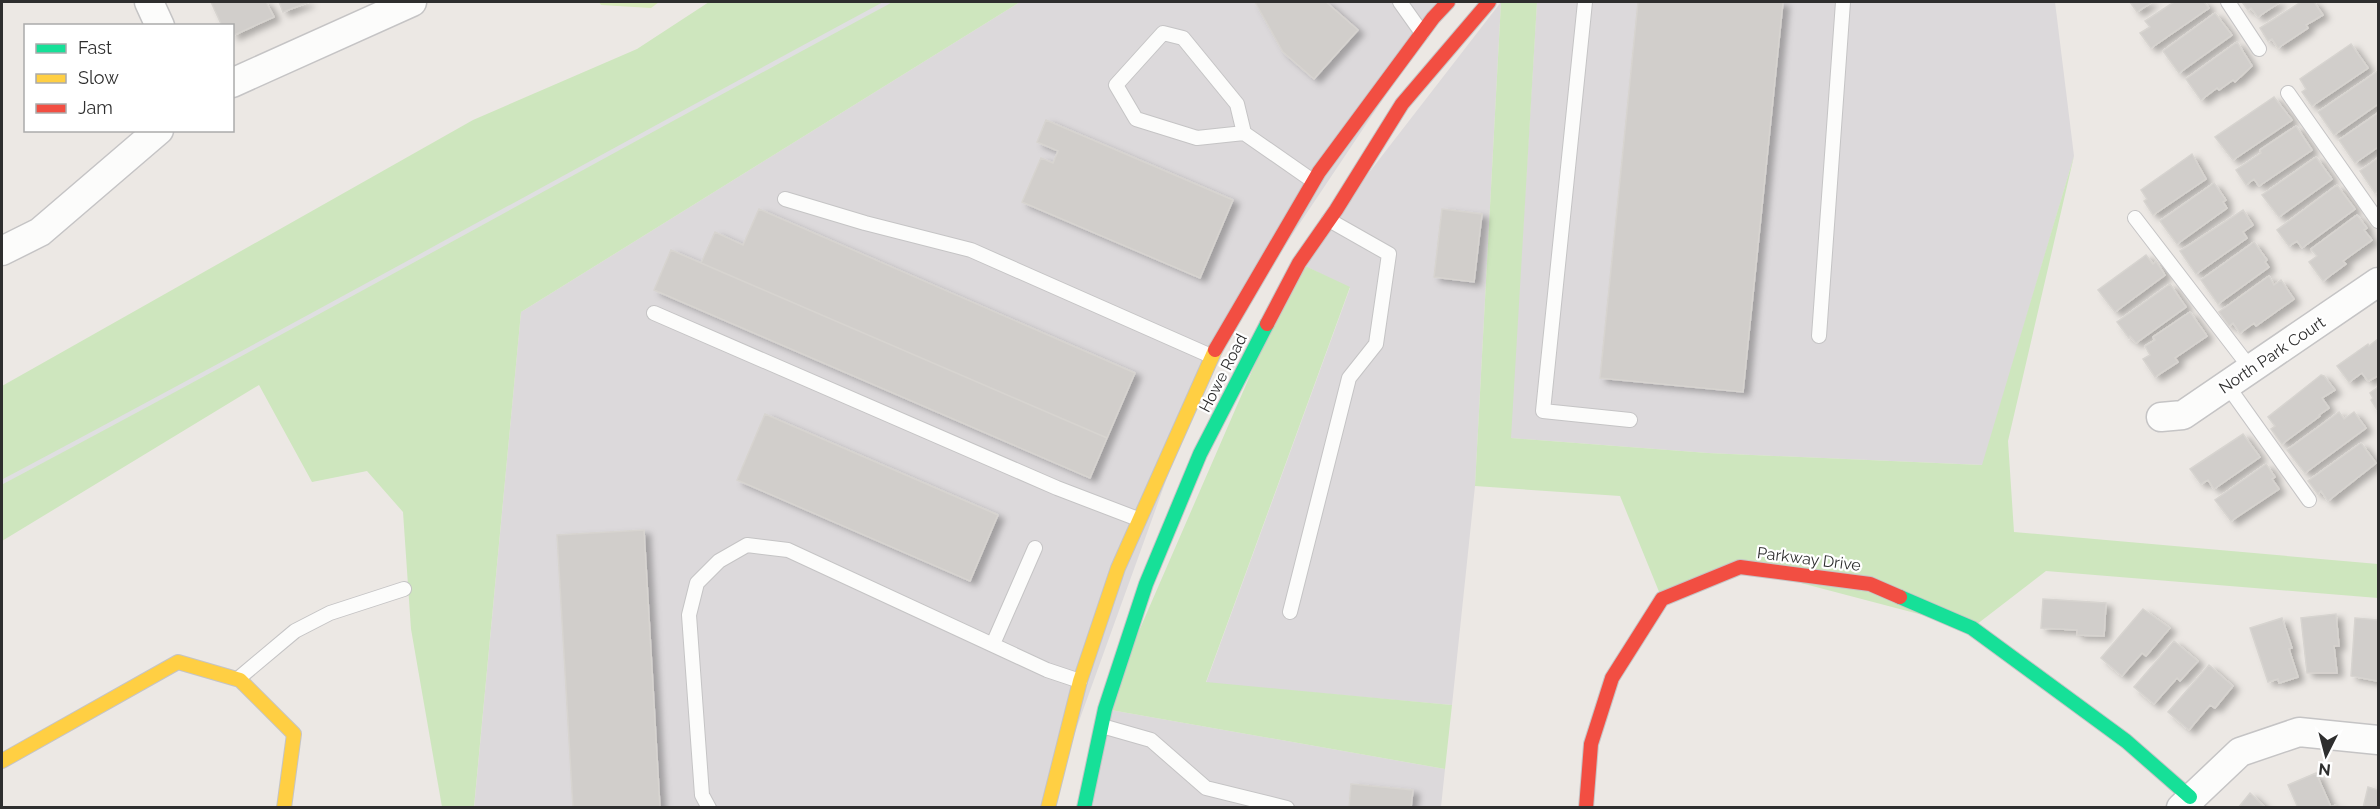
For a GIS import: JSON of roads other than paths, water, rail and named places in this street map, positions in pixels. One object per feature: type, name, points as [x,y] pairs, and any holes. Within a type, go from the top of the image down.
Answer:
[{"type":"street","points":[[149,2],[159,24]]},
{"type":"street","points":[[234,82],[412,2]]},
{"type":"street","name":"Howe Road","points":[[1047,807],[1080,681],[1118,568],[1211,356],[1313,181],[1422,33],[1448,2]]},
{"type":"street","name":"Howe Road","points":[[1084,807],[1101,726],[1114,680],[1146,584],[1200,454],[1299,263],[1402,104],[1489,2]]},
{"type":"street","points":[[2,251],[40,232],[157,132]]},
{"type":"street","name":"North Park Court","points":[[2161,417],[2183,415],[2379,282]]},
{"type":"street","name":"Parkway Drive","points":[[1586,807],[1591,744],[1612,678],[1662,599],[1740,567],[1870,584],[1972,628],[2126,741],[2185,802]]},
{"type":"street","points":[[2,761],[178,662],[237,680],[294,734],[284,807]]},
{"type":"street","points":[[2185,802],[2240,752],[2299,732],[2379,740]]},
{"type":"lane","points":[[1400,2],[1422,33]]},
{"type":"lane","points":[[1585,2],[1543,411],[1630,420]]},
{"type":"lane","points":[[1819,336],[1843,2]]},
{"type":"lane","points":[[2228,2],[2259,49]]},
{"type":"lane","points":[[1244,133],[1237,104],[1183,38],[1163,33],[1116,85],[1136,119],[1197,138],[1244,133],[1313,181]]},
{"type":"lane","points":[[2288,93],[2379,221]]},
{"type":"lane","points":[[785,199],[865,224],[971,250],[1211,356]]},
{"type":"lane","points":[[2135,218],[2251,369]]},
{"type":"lane","points":[[1290,612],[1349,378],[1376,344],[1389,254],[1329,220]]},
{"type":"lane","points":[[654,313],[1057,488],[1138,519]]},
{"type":"lane","points":[[2227,385],[2308,500]]},
{"type":"lane","points":[[709,807],[702,795],[689,615],[697,583],[719,561],[747,545],[788,550],[1047,670],[1080,681]]},
{"type":"lane","points":[[993,644],[1035,548]]},
{"type":"lane","points":[[237,680],[295,631],[330,613],[404,589]]},
{"type":"lane","points":[[1101,726],[1151,740],[1206,788],[1287,807]]},
{"type":"railway","points":[[2,482],[888,2]]}]
